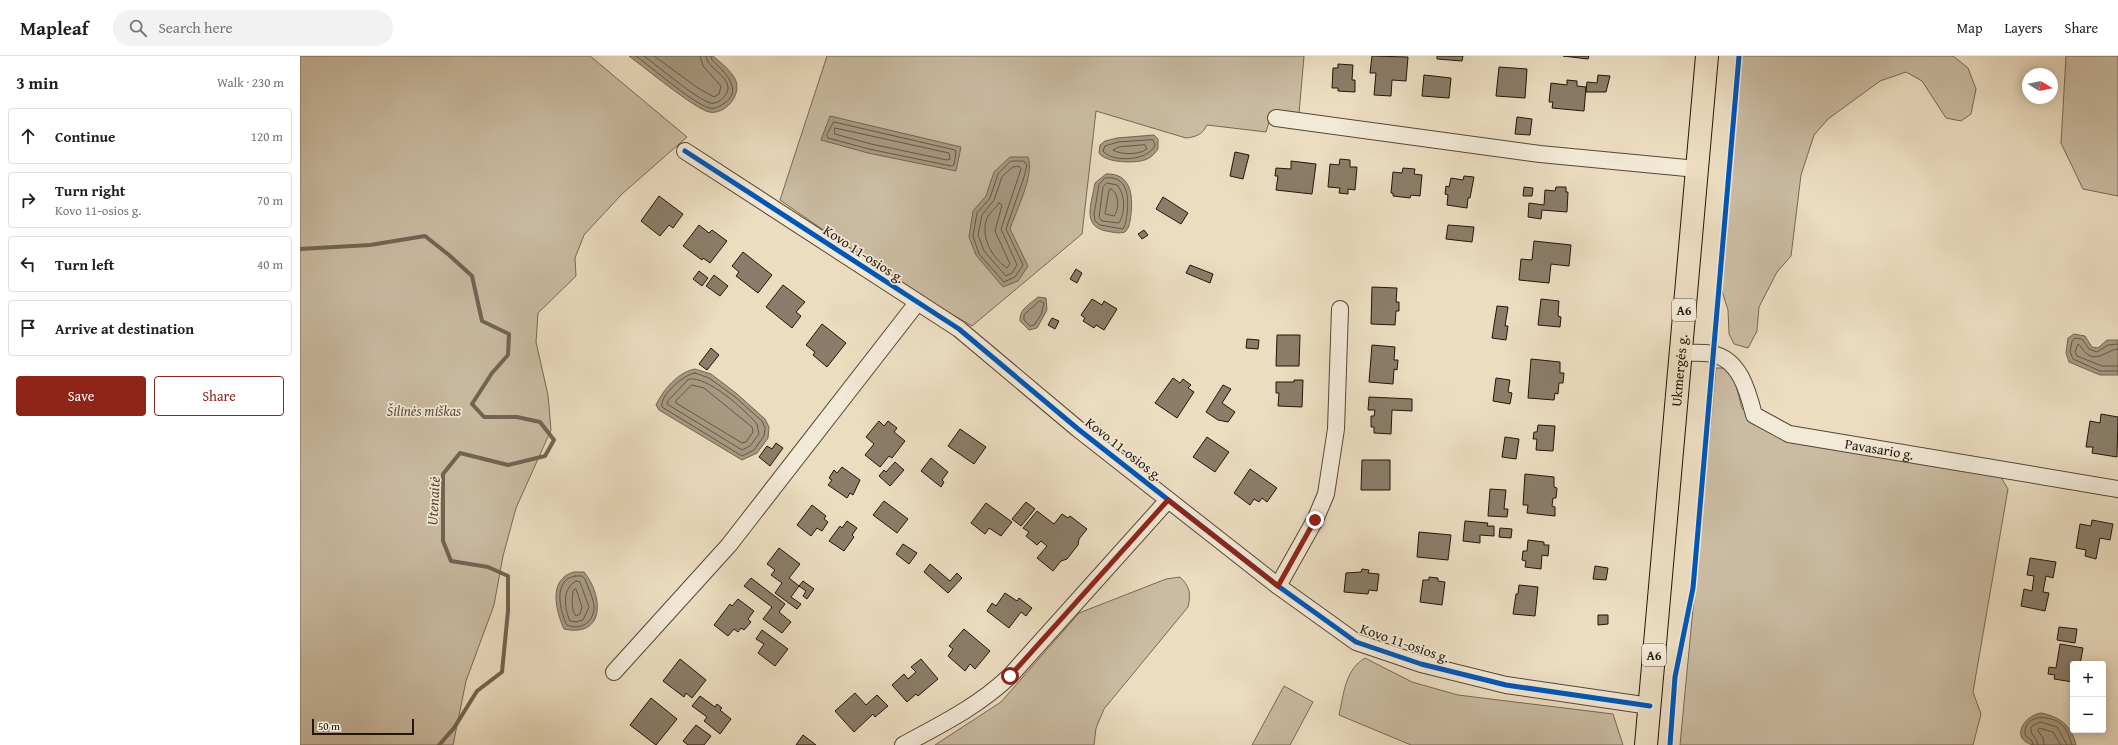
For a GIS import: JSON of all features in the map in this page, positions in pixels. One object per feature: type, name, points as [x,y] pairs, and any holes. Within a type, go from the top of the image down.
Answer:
[{"type":"highway","name":"Ukmergės g.","points":[[1650,706],[1707,56]]},
{"type":"highway","name":"A6","points":[[1646,745],[1650,706]]},
{"type":"street","points":[[1276,118],[1540,154],[1697,169]]},
{"type":"street","name":"Kovo 11-osios g.","points":[[684,151],[959,329],[1078,429],[1168,500],[1278,586],[1356,642],[1421,664],[1506,685],[1650,706]]},
{"type":"street","points":[[614,672],[729,545],[917,303]]},
{"type":"street","points":[[1278,586],[1315,520],[1326,494],[1336,429],[1340,309]]},
{"type":"street","name":"Pavasario g.","points":[[1680,353],[1713,354],[1733,364],[1746,389],[1754,415],[1789,434],[2118,489]]},
{"type":"street","points":[[903,745],[972,708],[990,695],[1010,676],[1168,500]]},
{"type":"green space","name":"Šilinės miškas","points":[[300,56],[590,56],[687,137],[622,194],[584,235],[575,258],[576,276],[538,313],[536,342],[548,395],[551,430],[516,508],[503,556],[494,605],[466,681],[453,745],[300,745]]},
{"type":"green space","points":[[827,56],[1304,56],[1299,114],[1272,112],[1266,132],[1207,125],[1199,134],[1186,138],[1096,111],[1082,234],[972,326],[909,289],[780,200]]},
{"type":"green space","points":[[1742,56],[1953,56],[1968,68],[1976,89],[1971,114],[1961,121],[1946,118],[1922,81],[1906,72],[1880,81],[1828,119],[1814,135],[1801,175],[1791,256],[1777,272],[1759,307],[1757,331],[1748,348],[1734,344],[1729,334],[1728,310],[1721,288]]},
{"type":"green space","points":[[2066,56],[2118,56],[2118,196],[2083,189],[2061,143]]},
{"type":"green space","points":[[1716,368],[1727,368],[1734,378],[1742,408],[1754,421],[1999,474],[2008,489],[1973,692],[1981,714],[1973,745],[1680,745]]},
{"type":"green space","points":[[1180,577],[1189,590],[1188,607],[1104,709],[1096,728],[1094,745],[935,745],[1001,702],[1079,613],[1166,579]]},
{"type":"green space","points":[[1365,658],[1412,682],[1458,695],[1613,714],[1623,745],[1411,745],[1339,715],[1344,690],[1349,676],[1358,663]]},
{"type":"green space","points":[[1284,686],[1313,702],[1290,745],[1252,745]]},
{"type":"water","points":[[629,56],[713,56],[726,67],[734,77],[737,87],[736,93],[730,103],[721,111],[709,112],[681,96]]},
{"type":"water","points":[[830,116],[961,147],[956,171],[868,153],[821,140]]},
{"type":"water","points":[[1154,135],[1158,139],[1158,149],[1150,157],[1142,161],[1114,161],[1102,156],[1099,153],[1100,145],[1105,141],[1117,138]]},
{"type":"water","points":[[1010,157],[1028,157],[1029,173],[1027,183],[1010,229],[1028,266],[1018,281],[1003,287],[976,255],[969,237],[973,211],[986,196],[994,172]]},
{"type":"water","points":[[1106,174],[1121,177],[1129,186],[1131,193],[1131,214],[1129,226],[1125,232],[1116,233],[1098,228],[1093,224],[1091,219],[1090,212],[1095,183]]},
{"type":"water","points":[[1038,297],[1046,298],[1047,310],[1037,328],[1029,330],[1020,321],[1021,313]]},
{"type":"water","points":[[2074,334],[2085,336],[2092,347],[2098,348],[2107,340],[2118,340],[2118,375],[2100,375],[2069,362],[2066,353],[2068,338]]},
{"type":"water","points":[[695,369],[711,374],[736,393],[765,419],[769,427],[768,438],[757,453],[742,460],[659,410],[656,405],[672,382],[683,374]]},
{"type":"water","points":[[574,572],[584,572],[595,592],[597,603],[597,612],[594,621],[588,627],[578,630],[564,629],[559,617],[556,603],[559,583],[565,576]]},
{"type":"water","points":[[2041,713],[2054,717],[2064,723],[2072,733],[2076,745],[2033,745],[2026,742],[2022,738],[2022,728],[2024,723],[2029,718]]},
{"type":"building","points":[[1372,56],[1408,57],[1406,81],[1392,80],[1391,96],[1374,95],[1376,73],[1370,73]]},
{"type":"building","points":[[1437,56],[1463,56],[1462,61],[1437,59]]},
{"type":"building","points":[[1563,56],[1589,56],[1588,59]]},
{"type":"building","points":[[1338,64],[1353,65],[1352,80],[1355,80],[1355,92],[1338,91],[1338,88],[1332,88],[1333,68],[1338,68]]},
{"type":"building","points":[[1499,67],[1527,69],[1525,98],[1496,96]]},
{"type":"building","points":[[1424,75],[1451,78],[1449,98],[1422,96]]},
{"type":"building","points":[[1598,75],[1610,76],[1606,92],[1586,92],[1587,82],[1597,83]]},
{"type":"building","points":[[1567,80],[1577,81],[1577,86],[1586,87],[1584,111],[1552,108],[1553,102],[1549,102],[1551,83],[1567,85]]},
{"type":"building","points":[[1517,117],[1532,119],[1530,135],[1515,134]]},
{"type":"building","points":[[1235,152],[1249,155],[1243,179],[1230,176]]},
{"type":"building","points":[[1340,159],[1350,160],[1350,167],[1357,167],[1355,190],[1348,189],[1348,194],[1339,193],[1340,188],[1328,187],[1330,164],[1339,165]]},
{"type":"building","points":[[1291,161],[1316,164],[1312,194],[1276,190],[1278,176],[1275,176],[1276,168],[1291,169]]},
{"type":"building","points":[[1403,168],[1415,169],[1414,174],[1422,175],[1420,196],[1411,195],[1410,198],[1393,196],[1393,193],[1391,193],[1393,172],[1402,173]]},
{"type":"building","points":[[1464,176],[1474,177],[1470,198],[1468,198],[1467,208],[1447,205],[1448,195],[1445,194],[1446,186],[1449,187],[1451,178],[1463,180]]},
{"type":"building","points":[[1524,187],[1533,188],[1532,196],[1523,196]]},
{"type":"building","points":[[1556,187],[1566,187],[1566,192],[1568,192],[1567,212],[1542,210],[1541,219],[1528,217],[1529,203],[1544,205],[1545,190],[1555,191]]},
{"type":"building","points":[[659,196],[683,214],[673,228],[669,225],[660,236],[641,221]]},
{"type":"building","points":[[1163,197],[1188,213],[1181,224],[1156,209]]},
{"type":"building","points":[[699,225],[709,233],[712,230],[727,241],[710,263],[703,258],[702,260],[683,246]]},
{"type":"building","points":[[1448,225],[1474,227],[1472,242],[1446,239]]},
{"type":"building","points":[[1144,230],[1148,235],[1142,239],[1138,234]]},
{"type":"building","points":[[1534,241],[1571,245],[1569,266],[1551,264],[1549,283],[1519,280],[1521,259],[1532,260]]},
{"type":"building","points":[[743,252],[772,275],[758,293],[736,276],[739,272],[732,266]]},
{"type":"building","points":[[1190,265],[1213,274],[1210,283],[1186,273]]},
{"type":"building","points":[[1076,269],[1082,273],[1077,283],[1070,279]]},
{"type":"building","points":[[699,271],[708,278],[702,286],[693,279]]},
{"type":"building","points":[[714,275],[728,286],[720,296],[706,286]]},
{"type":"building","points":[[783,285],[805,302],[796,312],[801,316],[792,328],[766,307]]},
{"type":"building","points":[[1372,287],[1397,288],[1396,302],[1399,302],[1399,311],[1396,311],[1395,325],[1371,324]]},
{"type":"building","points":[[1092,299],[1102,305],[1104,301],[1117,309],[1104,330],[1096,325],[1094,328],[1083,321],[1085,318],[1081,315]]},
{"type":"building","points":[[1541,299],[1559,301],[1558,316],[1561,317],[1560,327],[1538,325]]},
{"type":"building","points":[[1497,306],[1508,307],[1505,326],[1508,326],[1506,340],[1492,338]]},
{"type":"building","points":[[1052,318],[1059,321],[1055,329],[1048,325]]},
{"type":"building","points":[[822,324],[846,343],[827,367],[813,355],[815,352],[806,345]]},
{"type":"building","points":[[1277,335],[1300,335],[1299,366],[1276,366]]},
{"type":"building","points":[[1247,339],[1259,340],[1258,349],[1246,348]]},
{"type":"building","points":[[1372,345],[1395,347],[1394,360],[1398,360],[1397,370],[1394,369],[1393,384],[1369,382]]},
{"type":"building","points":[[711,348],[719,355],[707,370],[699,364]]},
{"type":"building","points":[[1531,359],[1560,362],[1560,373],[1564,373],[1563,383],[1559,383],[1558,394],[1555,393],[1554,400],[1528,398]]},
{"type":"building","points":[[1173,378],[1180,383],[1183,379],[1191,385],[1188,388],[1194,392],[1177,418],[1155,403]]},
{"type":"building","points":[[1496,378],[1510,380],[1508,392],[1512,393],[1510,404],[1493,401]]},
{"type":"building","points":[[1294,380],[1303,380],[1302,407],[1278,406],[1279,393],[1276,393],[1276,382],[1294,382]]},
{"type":"building","points":[[1223,385],[1231,389],[1222,403],[1235,412],[1228,422],[1218,420],[1206,412]]},
{"type":"building","points":[[1369,397],[1412,399],[1412,411],[1392,410],[1391,434],[1374,433],[1374,427],[1371,427],[1371,416],[1374,416],[1375,410],[1368,410]]},
{"type":"building","points":[[2101,414],[2118,417],[2117,457],[2092,453],[2093,447],[2086,447],[2090,421],[2100,423]]},
{"type":"building","points":[[879,421],[884,426],[888,421],[897,428],[894,432],[905,441],[892,458],[889,456],[880,467],[865,455],[874,444],[866,437]]},
{"type":"building","points":[[1538,425],[1555,426],[1553,451],[1536,450],[1537,439],[1533,439],[1534,432],[1537,432]]},
{"type":"building","points":[[960,429],[986,447],[974,464],[948,446]]},
{"type":"building","points":[[1207,437],[1229,452],[1215,472],[1193,457]]},
{"type":"building","points":[[1505,437],[1519,439],[1516,459],[1502,457]]},
{"type":"building","points":[[776,443],[783,448],[770,466],[759,457],[767,446],[772,449]]},
{"type":"building","points":[[931,458],[948,472],[942,480],[944,482],[941,487],[921,471]]},
{"type":"building","points":[[1362,460],[1390,460],[1390,490],[1361,490]]},
{"type":"building","points":[[895,462],[904,470],[890,486],[879,476],[884,470],[886,472]]},
{"type":"building","points":[[842,467],[860,480],[853,495],[850,493],[847,498],[828,485],[832,480],[829,478],[834,470],[837,473]]},
{"type":"building","points":[[1250,469],[1277,488],[1267,502],[1262,498],[1259,502],[1254,499],[1250,505],[1234,493]]},
{"type":"building","points":[[1525,474],[1554,477],[1554,487],[1557,488],[1556,498],[1553,498],[1552,506],[1555,507],[1555,516],[1527,513],[1528,505],[1523,505]]},
{"type":"building","points":[[1490,489],[1506,490],[1504,509],[1508,509],[1507,517],[1488,516]]},
{"type":"building","points":[[884,501],[908,519],[897,533],[873,515]]},
{"type":"building","points":[[1026,502],[1035,509],[1021,526],[1012,519]]},
{"type":"building","points":[[986,503],[1012,522],[1001,536],[989,528],[985,534],[971,523]]},
{"type":"building","points":[[812,505],[826,516],[824,519],[828,522],[822,531],[817,528],[811,536],[797,525]]},
{"type":"building","points":[[1037,511],[1054,524],[1062,514],[1068,518],[1070,516],[1087,529],[1079,539],[1078,545],[1067,559],[1061,561],[1053,571],[1037,558],[1047,546],[1041,541],[1037,545],[1026,536],[1029,532],[1023,528]]},
{"type":"building","points":[[2092,520],[2113,524],[2110,540],[2100,538],[2096,559],[2085,556],[2086,550],[2076,548],[2080,524],[2091,526]]},
{"type":"building","points":[[847,521],[857,528],[852,535],[854,537],[844,551],[829,541],[840,526],[842,528]]},
{"type":"building","points":[[1465,521],[1488,523],[1487,526],[1494,526],[1494,536],[1480,535],[1480,543],[1463,541]]},
{"type":"building","points":[[1500,528],[1512,529],[1511,538],[1499,537]]},
{"type":"building","points":[[1419,532],[1451,535],[1448,560],[1417,557]]},
{"type":"building","points":[[1528,540],[1544,542],[1544,545],[1549,545],[1548,556],[1542,555],[1541,569],[1525,567],[1526,561],[1522,560],[1523,551],[1527,551]]},
{"type":"building","points":[[903,544],[917,553],[909,564],[896,554]]},
{"type":"building","points":[[779,548],[800,564],[789,578],[799,586],[791,597],[801,604],[797,609],[775,593],[782,583],[771,575],[775,570],[767,564]]},
{"type":"building","points":[[2030,558],[2056,562],[2053,578],[2046,576],[2043,592],[2049,593],[2045,611],[2021,606],[2024,589],[2032,591],[2034,576],[2027,575]]},
{"type":"building","points":[[930,564],[950,581],[957,573],[962,578],[948,593],[924,572]]},
{"type":"building","points":[[1595,566],[1608,568],[1606,580],[1593,579]]},
{"type":"building","points":[[1362,569],[1369,570],[1368,573],[1379,574],[1377,591],[1369,590],[1368,594],[1344,592],[1346,573],[1361,572]]},
{"type":"building","points":[[1429,577],[1438,578],[1438,581],[1445,582],[1442,605],[1420,602],[1423,580],[1429,580]]},
{"type":"building","points":[[751,578],[785,604],[779,612],[791,622],[782,633],[763,619],[772,607],[744,586]]},
{"type":"building","points":[[803,581],[814,589],[807,599],[803,596],[806,591],[799,586]]},
{"type":"building","points":[[1519,585],[1538,587],[1535,616],[1513,614]]},
{"type":"building","points":[[1005,593],[1017,601],[1019,598],[1032,608],[1026,616],[1021,612],[1009,628],[987,611],[992,603],[996,606]]},
{"type":"building","points":[[738,599],[754,611],[748,619],[751,622],[744,630],[741,628],[738,632],[734,629],[728,636],[714,625],[730,604],[732,606]]},
{"type":"building","points":[[1598,615],[1608,615],[1608,624],[1598,625]]},
{"type":"building","points":[[2059,627],[2077,629],[2075,643],[2057,640]]},
{"type":"building","points":[[964,629],[990,651],[975,669],[970,664],[965,671],[948,656],[953,649],[949,646]]},
{"type":"building","points":[[762,630],[788,649],[775,666],[758,653],[764,644],[756,639]]},
{"type":"building","points":[[2060,644],[2083,648],[2081,661],[2070,661],[2070,682],[2054,679],[2055,675],[2048,674],[2049,667],[2056,668]]},
{"type":"building","points":[[680,659],[706,680],[692,698],[686,693],[684,697],[663,681]]},
{"type":"building","points":[[921,659],[938,679],[918,696],[916,694],[907,702],[892,685],[904,674],[908,679],[916,672],[911,667]]},
{"type":"building","points":[[855,693],[866,705],[877,695],[888,706],[875,717],[873,714],[854,732],[835,711]]},
{"type":"building","points":[[700,696],[715,707],[717,704],[722,708],[720,710],[731,719],[720,734],[704,721],[707,717],[692,706]]},
{"type":"building","points":[[651,698],[677,719],[656,745],[630,725]]},
{"type":"building","points":[[696,725],[711,736],[704,745],[688,745],[683,741]]},
{"type":"building","points":[[803,735],[816,745],[796,745]]},
{"type":"waterway","name":"Utenaitė","points":[[300,249],[370,245],[425,236],[472,276],[482,321],[509,334],[508,355],[492,373],[472,404],[484,417],[517,417],[540,422],[554,440],[545,456],[508,465],[460,453],[443,474],[443,541],[451,561],[488,567],[508,576],[508,611],[502,672],[477,691],[454,728],[439,745]]},
{"type":"cycle path","points":[[1670,745],[1675,677],[1693,588],[1739,56]]},
{"type":"cycle path","points":[[685,151],[959,329],[1078,429],[1278,586],[1356,642],[1421,664],[1506,685],[1650,706]]},
{"type":"route","points":[[1010,676],[1168,500],[1278,586],[1315,520]]}]
